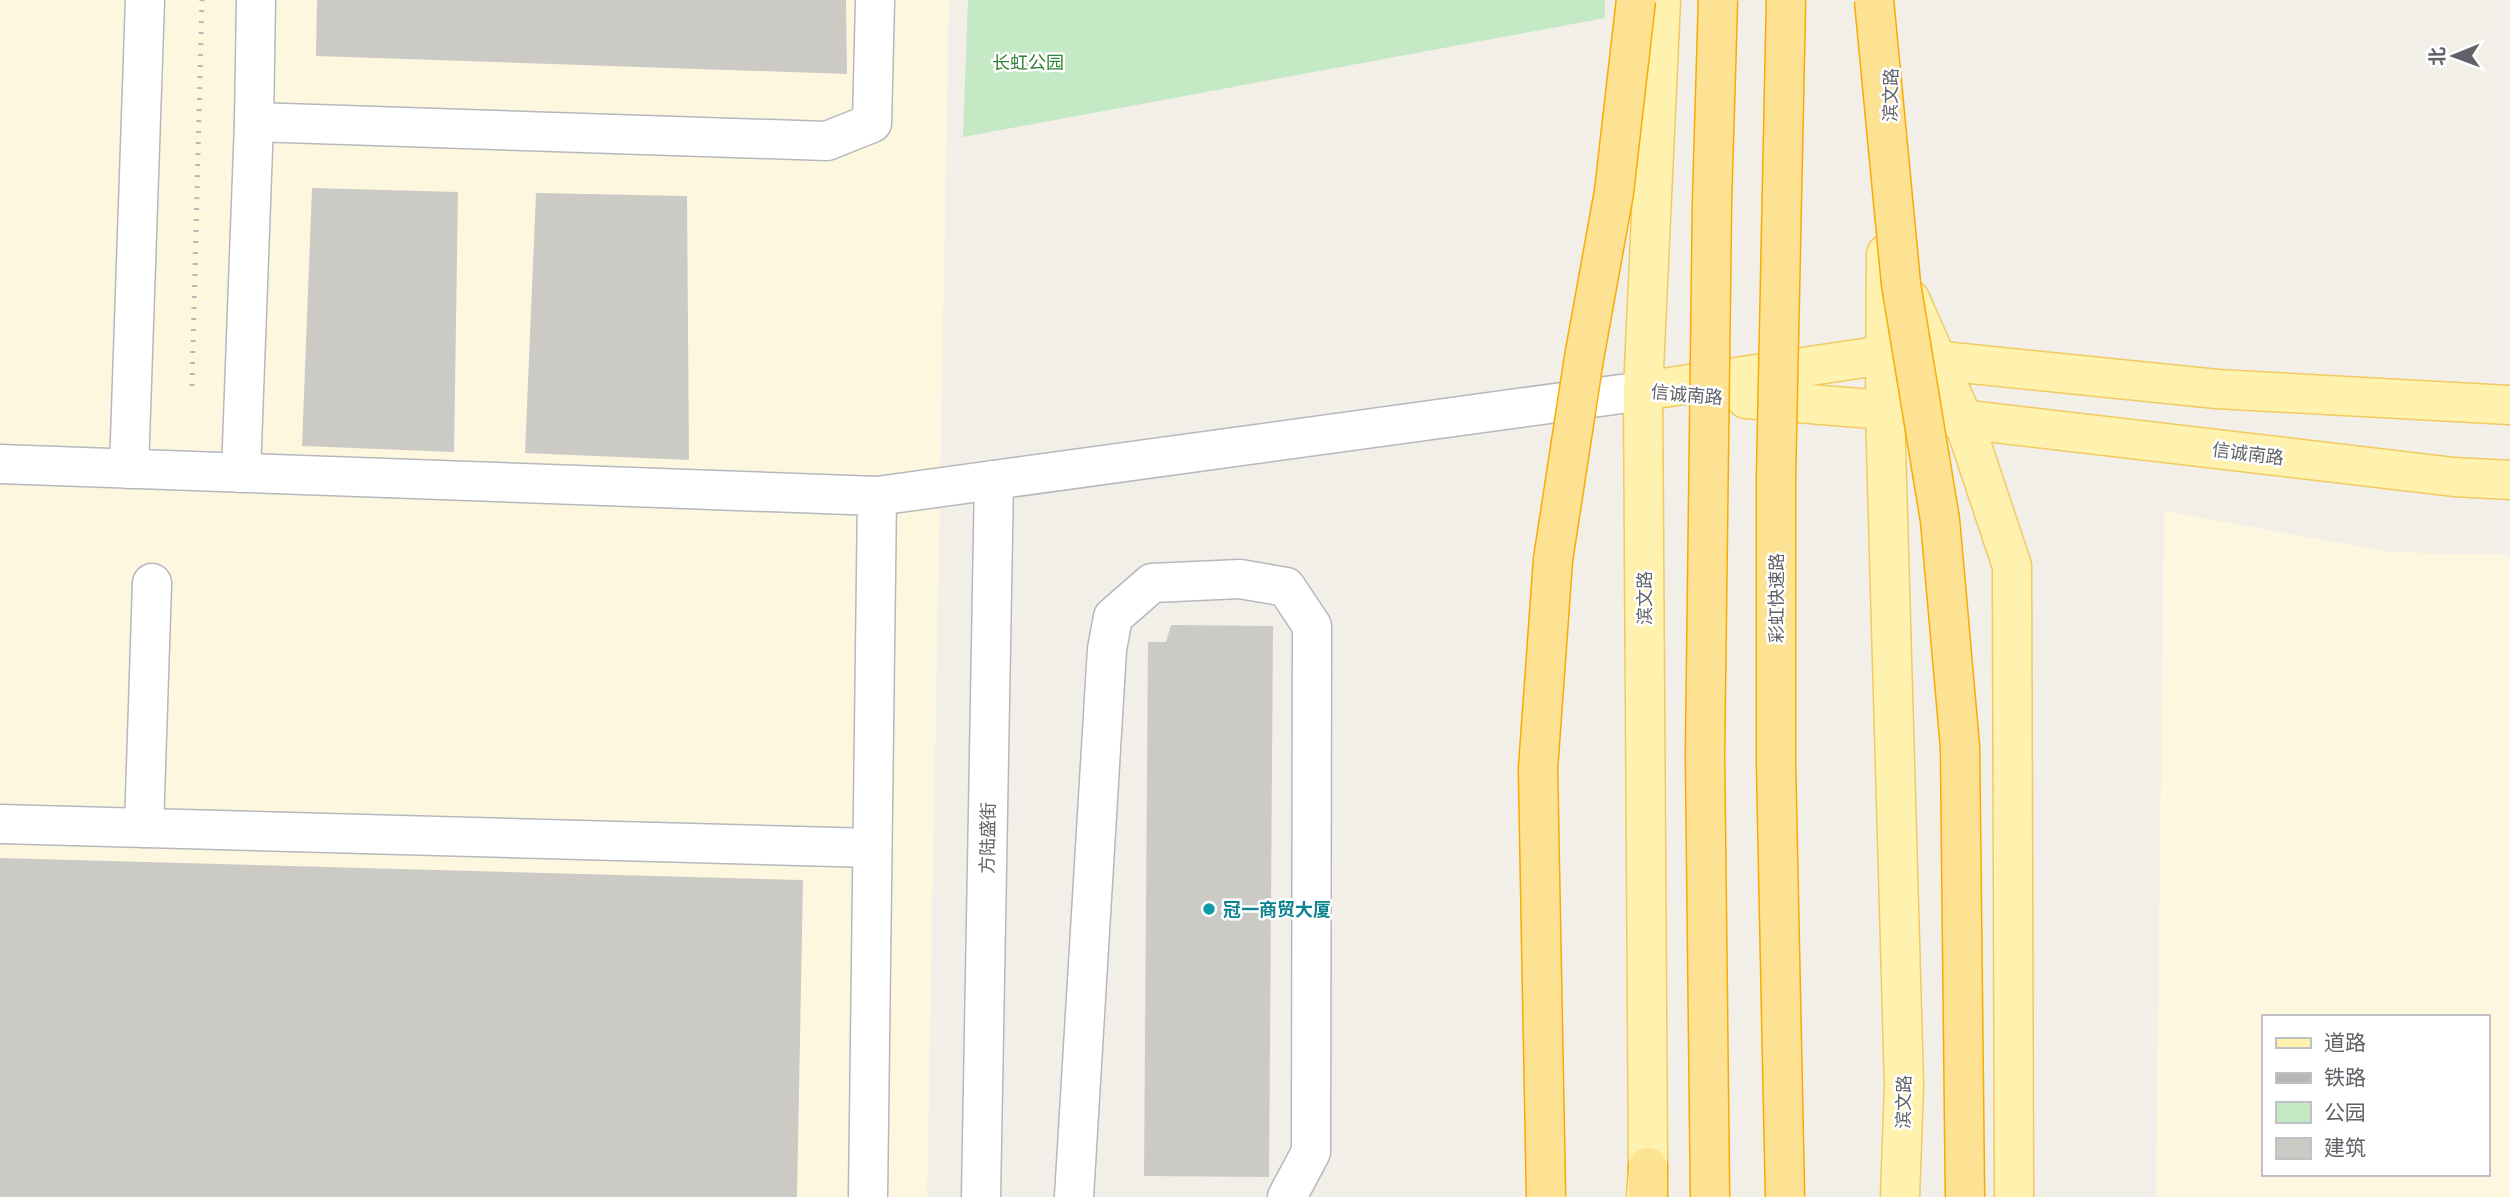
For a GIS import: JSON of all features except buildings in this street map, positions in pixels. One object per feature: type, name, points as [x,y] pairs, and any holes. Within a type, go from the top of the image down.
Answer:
[{"type":"highway","points":[[1546,1197],[1538,769],[1553,560],[1584,358],[1614,192],[1636,0]]},
{"type":"highway","points":[[1710,1197],[1705,755],[1712,202],[1718,0]]},
{"type":"highway","name":"彩虹快速路","points":[[1785,1197],[1776,776],[1776,479],[1786,0]]},
{"type":"highway","points":[[1874,0],[1901,284],[1940,520],[1960,747],[1965,1197]]},
{"type":"main road","name":"滨文路","points":[[1647,1187],[1643,391],[1661,0]]},
{"type":"main road","name":"滨文路","points":[[1892,0],[1884,355],[1904,1085],[1900,1197]]},
{"type":"main road","points":[[1886,246],[1963,419],[2012,566],[2014,1197]]},
{"type":"main road","name":"信诚南路","points":[[1643,391],[1884,355],[2217,389],[2510,405]]},
{"type":"main road","name":"信诚南路","points":[[1643,391],[1885,410],[2454,477],[2510,480]]},
{"type":"street","points":[[129,469],[145,0]]},
{"type":"street","points":[[241,473],[256,0]]},
{"type":"street","points":[[254,122],[827,141],[872,123],[875,0]]},
{"type":"street","points":[[0,464],[877,496],[1643,391]]},
{"type":"street","name":"方陆盛街","points":[[981,1197],[994,480]]},
{"type":"street","points":[[868,1197],[877,496]]},
{"type":"street","points":[[1074,1197],[1107,649],[1113,617],[1152,583],[1240,579],[1286,587],[1312,626],[1311,1152],[1287,1197]]},
{"type":"street","points":[[144,828],[152,583]]},
{"type":"street","points":[[0,824],[872,848]]},
{"type":"shaded area","points":[[0,0],[949,0],[927,1197],[0,1197]]},
{"type":"shaded area","points":[[2164,511],[2390,552],[2510,555],[2510,1197],[2156,1197]]},
{"type":"green space","name":"长虹公园","points":[[968,0],[1605,0],[1605,18],[963,137]]},
{"type":"railway","points":[[192,386],[202,0]]},
{"type":"place","name":"冠一商贸大厦","points":[[1209,909]]}]
